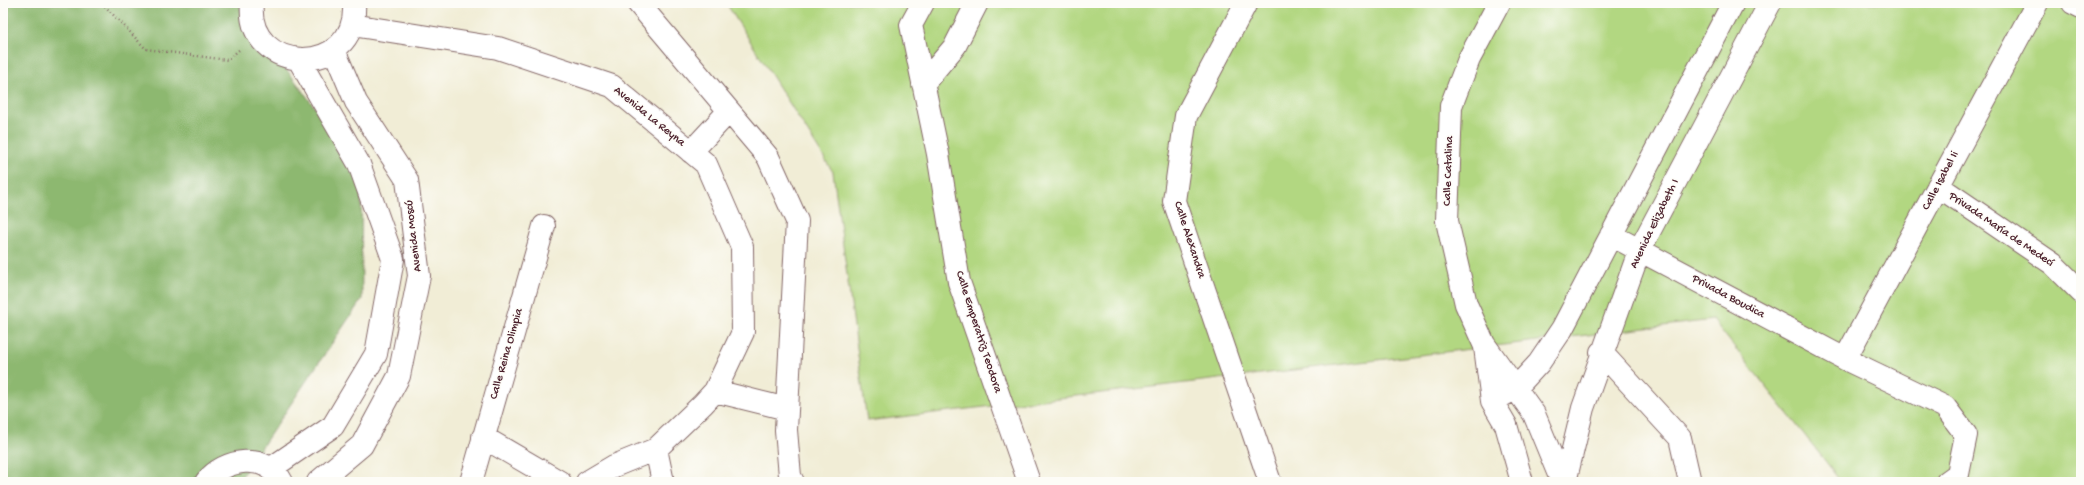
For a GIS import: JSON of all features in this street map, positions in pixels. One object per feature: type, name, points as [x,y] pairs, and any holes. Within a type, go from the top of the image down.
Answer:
[{"type":"street","points":[[252,3],[253,22],[258,35],[268,47],[283,56],[299,60],[311,60],[323,56],[334,50],[345,39],[352,25],[354,3]]},
{"type":"street","points":[[638,3],[768,157],[797,221],[786,430],[790,476],[793,482]]},
{"type":"street","name":"Calle Emperatriz Teodora","points":[[923,3],[911,25],[938,154],[959,282],[1029,482]]},
{"type":"street","points":[[923,84],[955,46],[977,3]]},
{"type":"street","name":"Calle Alexandra","points":[[1246,3],[1186,116],[1174,201],[1270,482]]},
{"type":"street","name":"Calle Catalina","points":[[1499,3],[1469,60],[1451,106],[1447,221],[1466,304],[1485,344],[1515,389],[1534,414],[1562,482]]},
{"type":"street","name":"Avenida Elizabeth I","points":[[1565,482],[1583,408],[1601,352],[1640,249],[1770,3]]},
{"type":"street","name":"Calle Isabel Ii","points":[[1845,359],[2037,3]]},
{"type":"street","points":[[2073,3],[2081,7]]},
{"type":"street","points":[[1492,401],[1515,389],[1539,363],[1562,329],[1728,11],[1751,38]]},
{"type":"street","name":"Avenida La Reyna","points":[[352,25],[498,48],[612,86],[706,164],[742,247],[743,332],[715,391],[656,449],[614,466],[587,482]]},
{"type":"street","name":"Avenida Moscú","points":[[318,482],[362,445],[399,376],[419,276],[407,180],[356,102],[334,50]]},
{"type":"street","name":"Avenida Moscú","points":[[276,475],[333,426],[376,354],[393,259],[359,164],[299,60]]},
{"type":"street","points":[[691,152],[728,111]]},
{"type":"street","name":"Privada María de Medecí","points":[[1938,186],[2053,264],[2081,292]]},
{"type":"street","name":"Calle Reina Olimpia","points":[[471,482],[544,226]]},
{"type":"street","name":"Privada Boudica","points":[[1611,235],[1640,249],[1845,359],[1945,407],[1966,435],[1958,474],[1947,482]]},
{"type":"street","name":"Calle Catalina","points":[[1485,344],[1492,401],[1506,425],[1522,482]]},
{"type":"street","points":[[1601,352],[1680,438],[1690,482]]},
{"type":"street","points":[[715,391],[787,409]]},
{"type":"street","points":[[483,437],[560,482]]},
{"type":"street","points":[[656,449],[663,482]]},
{"type":"street","points":[[206,482],[213,473],[226,465],[241,461],[256,463],[276,475]]},
{"type":"path","points":[[102,3],[146,48],[227,60],[258,35]]},
{"type":"green space","points":[[3,3],[237,3],[361,169],[362,299],[238,482],[3,482]]},
{"type":"green space","points":[[726,3],[2081,3],[2081,482],[1842,482],[1713,320],[867,421],[833,172]]}]
